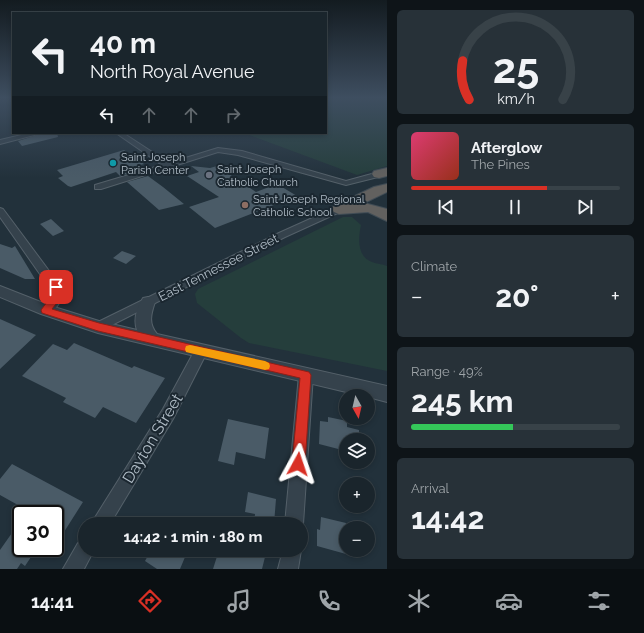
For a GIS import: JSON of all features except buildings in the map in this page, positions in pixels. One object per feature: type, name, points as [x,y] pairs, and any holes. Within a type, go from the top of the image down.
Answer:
[{"type":"highway","points":[[339,209],[379,190],[387,188]]},
{"type":"highway","points":[[339,209],[364,207],[374,209],[387,216]]},
{"type":"street","points":[[0,142],[35,134]]},
{"type":"street","points":[[121,134],[168,165]]},
{"type":"street","points":[[98,187],[218,150],[239,153],[346,183],[384,174]]},
{"type":"street","name":"East Tennessee Street","points":[[98,327],[282,235],[339,209]]},
{"type":"street","points":[[0,211],[56,287],[55,299],[46,310]]},
{"type":"street","points":[[0,291],[46,310],[98,327],[387,394]]},
{"type":"street","points":[[148,302],[142,320],[144,329],[152,340]]},
{"type":"street","name":"Dayton Street","points":[[104,517],[168,414],[201,352]]},
{"type":"street","points":[[295,517],[306,375]]},
{"type":"street","points":[[73,569],[81,557]]},
{"type":"street","points":[[288,569],[291,557]]},
{"type":"green space","points":[[327,125],[387,125],[387,166],[357,175],[247,134],[327,134]]},
{"type":"green space","points":[[343,217],[352,217],[361,225],[359,241],[361,252],[367,260],[387,266],[387,371],[249,343],[197,303],[195,294],[198,289]]},
{"type":"slow traffic","points":[[190,349],[265,366]]},
{"type":"place","name":"Saint Joseph Parish Center","points":[[113,163]]},
{"type":"place","name":"Saint Joseph Catholic Church","points":[[209,175]]},
{"type":"place","name":"Saint Joseph Regional Catholic School","points":[[245,205]]},
{"type":"route","points":[[56,287],[55,299],[46,310],[98,327],[306,375],[298,464]]}]
